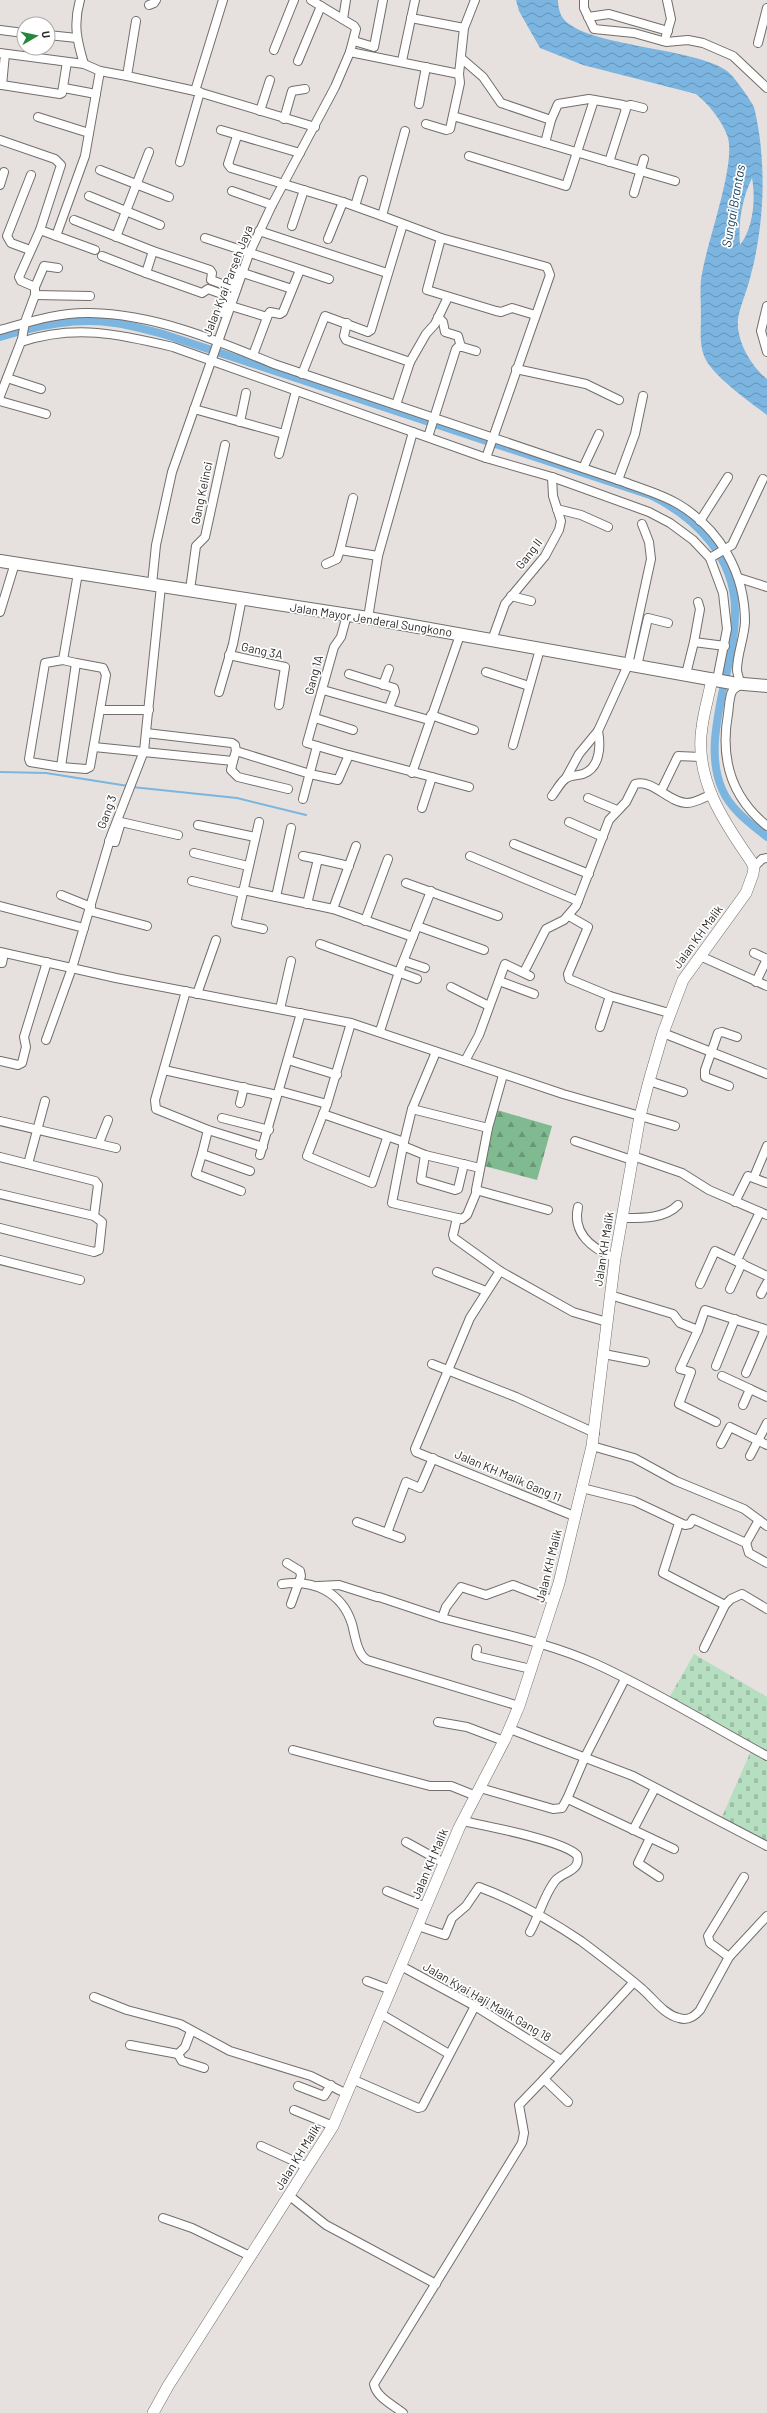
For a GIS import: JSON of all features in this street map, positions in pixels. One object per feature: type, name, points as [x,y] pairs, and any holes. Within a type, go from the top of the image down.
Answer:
[{"type":"main road","name":"Jalan Mayor Jenderal Sungkono","points":[[0,562],[15,563],[347,614],[632,666],[686,674],[767,691]]},
{"type":"main road","name":"Jalan Mayor Jenderal Sungkono","points":[[736,684],[767,686]]},
{"type":"street","points":[[80,0],[75,21],[76,38],[84,64]]},
{"type":"street","points":[[149,5],[154,3],[156,0]]},
{"type":"street","points":[[180,162],[197,92],[223,0]]},
{"type":"street","points":[[274,50],[294,0]]},
{"type":"street","points":[[311,0],[343,19],[356,29],[354,41],[374,47]]},
{"type":"street","points":[[343,19],[346,0]]},
{"type":"street","points":[[372,56],[383,0]]},
{"type":"street","points":[[402,61],[415,0]]},
{"type":"street","points":[[426,124],[449,130],[460,83],[459,74],[464,28],[475,0]]},
{"type":"street","points":[[584,0],[588,17],[595,30],[634,33],[664,42],[696,41],[733,56],[767,88]]},
{"type":"street","points":[[664,42],[671,19],[667,0]]},
{"type":"street","points":[[298,61],[321,6]]},
{"type":"street","points":[[758,43],[764,34],[766,13]]},
{"type":"street","points":[[588,17],[609,14],[668,31]]},
{"type":"street","points":[[411,18],[464,28]]},
{"type":"street","points":[[127,76],[136,21]]},
{"type":"street","points":[[0,30],[16,32]]},
{"type":"street","points":[[56,36],[76,38]]},
{"type":"street","name":"Jalan Kyai Parseh Jaya","points":[[157,585],[156,546],[164,503],[172,472],[231,306],[231,297],[240,271],[272,205],[314,126],[354,41]]},
{"type":"street","points":[[350,52],[402,61],[459,74]]},
{"type":"street","points":[[67,62],[64,88],[60,94],[1,85],[3,54],[84,64],[100,71],[197,92],[314,126]]},
{"type":"street","points":[[461,58],[483,77],[501,103],[551,120]]},
{"type":"street","points":[[419,104],[426,67]]},
{"type":"street","points":[[56,236],[85,156],[100,71]]},
{"type":"street","points":[[260,111],[270,80]]},
{"type":"street","points":[[64,88],[96,94]]},
{"type":"street","points":[[284,118],[292,91],[305,89]]},
{"type":"street","points":[[469,156],[564,186],[568,184],[594,100]]},
{"type":"street","points":[[546,143],[551,120],[558,104],[594,100],[608,101],[626,106],[631,105],[643,108]]},
{"type":"street","points":[[609,162],[626,106]]},
{"type":"street","points":[[452,116],[577,151],[640,172],[675,181]]},
{"type":"street","points":[[38,117],[88,134]]},
{"type":"street","points":[[221,130],[237,136],[300,153]]},
{"type":"street","points":[[382,216],[405,131]]},
{"type":"street","points":[[237,136],[228,164],[231,168],[343,202],[441,238],[547,267],[550,275],[491,440],[487,456]]},
{"type":"street","points":[[0,140],[55,159],[61,165],[40,230],[30,250],[19,280],[35,291],[90,296]]},
{"type":"street","points":[[116,237],[149,152]]},
{"type":"street","points":[[634,193],[644,159]]},
{"type":"street","points":[[100,170],[168,197]]},
{"type":"street","points":[[0,185],[4,172]]},
{"type":"street","points":[[30,250],[12,243],[3,234],[31,176]]},
{"type":"street","points":[[355,206],[363,180]]},
{"type":"street","points":[[292,226],[304,190]]},
{"type":"street","points":[[232,191],[272,205]]},
{"type":"street","points":[[89,196],[160,225]]},
{"type":"street","points":[[328,239],[343,202]]},
{"type":"street","points":[[74,220],[154,251],[210,270],[212,274],[211,280],[208,289],[202,293],[146,274],[102,256]]},
{"type":"street","points":[[302,374],[324,317],[329,316],[368,332],[371,330],[403,224]]},
{"type":"street","points":[[40,230],[95,250]]},
{"type":"street","points":[[259,231],[387,273]]},
{"type":"street","points":[[205,238],[249,254],[329,279]]},
{"type":"street","points":[[441,238],[426,288],[496,311],[501,312],[512,308],[535,315]]},
{"type":"street","points":[[146,274],[154,251]]},
{"type":"street","points":[[0,396],[21,341],[35,291],[44,266],[58,268]]},
{"type":"street","points":[[253,355],[267,317],[270,312],[282,313],[300,270]]},
{"type":"street","points":[[240,271],[292,289]]},
{"type":"street","points":[[211,280],[234,288]]},
{"type":"street","points":[[208,289],[231,297],[222,313]]},
{"type":"street","points":[[396,405],[410,362],[426,334],[438,317],[448,296]]},
{"type":"street","points":[[231,306],[267,317]]},
{"type":"street","points":[[767,306],[761,331],[767,352]]},
{"type":"street","points":[[0,330],[64,315],[89,313],[135,317],[253,355],[302,374],[396,405],[491,440],[618,480],[659,495],[678,504],[700,521],[724,548],[739,578],[745,622],[744,640],[736,671],[736,684],[733,691],[726,724],[725,753],[727,771],[733,786],[744,804],[767,826]]},
{"type":"street","points":[[438,317],[446,332],[458,336],[461,347]]},
{"type":"street","points":[[347,323],[344,336],[346,340],[410,362]]},
{"type":"street","points":[[21,341],[89,331],[133,337],[212,358],[296,391],[414,432],[552,477],[649,512],[670,523],[693,540],[712,557],[723,593],[726,611],[725,646],[702,727],[701,757],[710,795],[754,867],[762,859],[767,858]]},
{"type":"street","points":[[428,436],[456,349],[461,347],[476,351]]},
{"type":"street","points":[[516,369],[586,384],[619,400]]},
{"type":"street","points":[[7,378],[41,389]]},
{"type":"street","points":[[279,454],[296,391]]},
{"type":"street","points":[[240,422],[246,393]]},
{"type":"street","points":[[618,480],[635,434],[643,396]]},
{"type":"street","points":[[0,401],[46,414]]},
{"type":"street","points":[[194,409],[284,434]]},
{"type":"street","points":[[368,618],[378,556],[414,432]]},
{"type":"street","points":[[583,468],[599,434]]},
{"type":"street","name":"Gang Kelinci","points":[[190,590],[196,546],[205,537],[225,445]]},
{"type":"street","name":"Gang II","points":[[492,640],[500,612],[563,531],[557,509],[552,477]]},
{"type":"street","points":[[700,521],[728,477]]},
{"type":"street","points":[[712,557],[724,548],[732,545],[763,479]]},
{"type":"street","points":[[326,564],[337,559],[353,498]]},
{"type":"street","points":[[557,509],[581,515],[608,527]]},
{"type":"street","points":[[632,666],[651,559],[649,542],[642,524]]},
{"type":"street","points":[[340,550],[378,556]]},
{"type":"street","points":[[0,612],[15,563]]},
{"type":"street","points":[[63,660],[78,573]]},
{"type":"street","points":[[739,578],[767,588]]},
{"type":"street","name":"Gang 3","points":[[46,1040],[72,968],[109,841],[144,751],[149,710],[157,585]]},
{"type":"street","points":[[511,596],[531,601]]},
{"type":"street","name":"Gang 3A","points":[[242,598],[229,655],[285,667],[279,705]]},
{"type":"street","points":[[686,674],[700,609],[698,602]]},
{"type":"street","name":"Gang 1A","points":[[317,746],[307,743],[323,690],[334,646],[341,637],[347,614]]},
{"type":"street","points":[[552,796],[566,778],[579,754],[598,731],[632,666],[648,618],[668,623]]},
{"type":"street","points":[[412,773],[430,717],[460,635]]},
{"type":"street","points":[[694,642],[725,646]]},
{"type":"street","points":[[513,745],[540,649]]},
{"type":"street","points":[[219,692],[229,655]]},
{"type":"street","points":[[63,660],[103,668],[106,671],[94,747],[88,768],[61,767],[30,762],[29,758],[45,663],[63,660]]},
{"type":"street","points":[[61,767],[76,663]]},
{"type":"street","points":[[383,685],[388,669]]},
{"type":"street","points":[[486,672],[529,686]]},
{"type":"street","points":[[349,674],[395,690],[389,708]]},
{"type":"street","points":[[736,684],[767,681]]},
{"type":"street","points":[[323,690],[389,708],[430,717],[474,730]]},
{"type":"street","points":[[100,710],[149,710]]},
{"type":"street","points":[[315,718],[353,730]]},
{"type":"street","points":[[566,778],[584,774],[595,763],[600,748],[598,731]]},
{"type":"street","points":[[146,733],[235,744],[236,751],[232,761],[231,770],[238,777],[288,790]]},
{"type":"street","points":[[303,799],[317,746],[348,756],[469,787]]},
{"type":"street","points":[[94,747],[232,761]]},
{"type":"street","points":[[236,751],[310,774],[338,780],[348,756]]},
{"type":"street","points":[[661,791],[678,756],[701,757]]},
{"type":"street","points":[[422,808],[432,777]]},
{"type":"street","points":[[464,1061],[479,1034],[505,964],[527,974],[546,929],[569,916],[578,901],[609,820],[626,802],[635,784],[640,784],[661,791],[687,803],[710,795]]},
{"type":"street","points":[[588,798],[617,810]]},
{"type":"street","points":[[109,841],[115,842],[121,822],[178,835]]},
{"type":"street","points":[[259,822],[236,923],[262,929]]},
{"type":"street","points":[[569,822],[602,837]]},
{"type":"street","points":[[198,825],[255,837]]},
{"type":"street","points":[[276,897],[291,828]]},
{"type":"street","points":[[514,844],[589,874]]},
{"type":"street","points":[[333,909],[356,846]]},
{"type":"street","points":[[194,853],[248,866]]},
{"type":"street","points":[[303,856],[349,866]]},
{"type":"street","points":[[470,856],[578,901]]},
{"type":"street","points":[[307,904],[318,859]]},
{"type":"street","points":[[365,920],[388,859]]},
{"type":"street","name":"Jalan KH Malik","points":[[153,2413],[250,2256],[333,2126],[354,2080],[444,1863],[463,1821],[510,1729],[519,1706],[554,1601],[592,1446],[615,1258],[640,1116],[662,1033],[684,980],[746,893],[754,867]]},
{"type":"street","points":[[192,881],[333,909],[413,937]]},
{"type":"street","points":[[406,883],[498,916]]},
{"type":"street","points":[[380,1031],[399,972],[431,891]]},
{"type":"street","points":[[61,895],[90,909],[147,926]]},
{"type":"street","points":[[0,906],[84,928]]},
{"type":"street","points":[[569,916],[588,928],[568,978],[610,996],[670,1014]]},
{"type":"street","points":[[418,926],[484,950]]},
{"type":"street","points":[[197,994],[216,940]]},
{"type":"street","points":[[320,944],[417,979]]},
{"type":"street","points":[[0,963],[2,963],[2,953],[197,994],[351,1023],[380,1031],[436,1052],[503,1074],[675,1126]]},
{"type":"street","points":[[754,954],[767,959],[756,982]]},
{"type":"street","points":[[700,956],[767,986]]},
{"type":"street","points":[[280,1009],[291,961]]},
{"type":"street","points":[[404,961],[425,968]]},
{"type":"street","points":[[0,1061],[18,1066],[22,1063],[26,1046],[24,1037],[47,962]]},
{"type":"street","points":[[499,981],[534,994]]},
{"type":"street","points":[[451,987],[489,1006]]},
{"type":"street","points":[[186,991],[155,1100],[156,1109],[208,1130],[263,1146]]},
{"type":"street","points":[[600,1027],[610,996]]},
{"type":"street","points":[[260,1155],[269,1130],[301,1013]]},
{"type":"street","points":[[351,1023],[328,1104],[307,1156],[371,1183],[374,1181],[387,1138]]},
{"type":"street","points":[[729,1086],[705,1077],[705,1070],[719,1032],[737,1037]]},
{"type":"street","points":[[662,1033],[767,1074]]},
{"type":"street","points":[[436,1052],[412,1109],[392,1203],[457,1218],[464,1218],[467,1215],[477,1191],[488,1128],[503,1074]]},
{"type":"street","points":[[288,1060],[337,1075]]},
{"type":"street","points":[[164,1070],[328,1104]]},
{"type":"street","points":[[649,1081],[683,1092]]},
{"type":"street","points":[[240,1103],[244,1087]]},
{"type":"street","points":[[28,1164],[45,1101]]},
{"type":"street","points":[[412,1109],[488,1128]]},
{"type":"street","points":[[323,1114],[404,1144],[425,1155],[480,1168]]},
{"type":"street","points":[[222,1118],[269,1130]]},
{"type":"street","points":[[99,1143],[108,1120]]},
{"type":"street","points":[[0,1121],[37,1128],[116,1148]]},
{"type":"street","points":[[208,1130],[196,1174],[241,1191]]},
{"type":"street","points":[[575,1141],[682,1173],[709,1190],[763,1213],[740,1261],[730,1289]]},
{"type":"street","points":[[754,1177],[767,1146]]},
{"type":"street","points":[[202,1154],[250,1171]]},
{"type":"street","points":[[425,1155],[422,1180],[455,1190],[458,1189],[464,1164]]},
{"type":"street","points":[[0,1157],[98,1183],[94,1216]]},
{"type":"street","points":[[735,1202],[748,1176],[767,1183]]},
{"type":"street","points":[[477,1191],[548,1210]]},
{"type":"street","points":[[0,1194],[94,1216],[102,1222],[103,1226],[99,1250],[94,1252],[0,1228]]},
{"type":"street","points":[[622,1218],[652,1217],[674,1209],[678,1205]]},
{"type":"street","points":[[578,1207],[576,1217],[582,1236],[599,1251],[615,1258]]},
{"type":"street","points":[[457,1218],[453,1235],[454,1238],[500,1271],[573,1312],[607,1322]]},
{"type":"street","points":[[700,1284],[715,1251],[740,1261],[767,1276]]},
{"type":"street","points":[[0,1260],[80,1280]]},
{"type":"street","points":[[450,1370],[470,1318],[500,1271]]},
{"type":"street","points":[[437,1272],[486,1291]]},
{"type":"street","points":[[761,1294],[767,1283]]},
{"type":"street","points":[[610,1295],[673,1314],[680,1323],[698,1330]]},
{"type":"street","points":[[716,1422],[679,1404],[691,1372],[680,1368],[698,1330],[705,1310],[766,1329],[746,1373]]},
{"type":"street","points":[[716,1366],[735,1319]]},
{"type":"street","points":[[604,1354],[645,1362]]},
{"type":"street","points":[[432,1364],[516,1397],[594,1433]]},
{"type":"street","name":"Jalan KH Malik Gang 11","points":[[450,1370],[415,1449],[416,1452],[574,1516]]},
{"type":"street","points":[[722,1376],[767,1397]]},
{"type":"street","points":[[742,1405],[750,1389]]},
{"type":"street","points":[[750,1456],[767,1423]]},
{"type":"street","points":[[721,1444],[730,1427],[767,1444]]},
{"type":"street","points":[[592,1446],[634,1458],[676,1481],[744,1509],[767,1526]]},
{"type":"street","points":[[387,1533],[406,1482],[420,1488],[433,1458]]},
{"type":"street","points":[[582,1488],[634,1501],[679,1523],[688,1525],[693,1519],[746,1543]]},
{"type":"street","points":[[759,1520],[746,1543],[749,1553],[767,1563]]},
{"type":"street","points":[[358,1522],[401,1538]]},
{"type":"street","points":[[679,1523],[663,1573],[725,1605]]},
{"type":"street","points":[[287,1563],[300,1571],[301,1582],[291,1604]]},
{"type":"street","points":[[282,1584],[301,1582],[318,1586],[339,1584],[442,1618],[540,1643],[596,1664],[767,1756]]},
{"type":"street","points":[[318,1586],[339,1600],[351,1622],[363,1658],[519,1706]]},
{"type":"street","points":[[442,1618],[446,1606],[461,1587],[486,1595],[514,1586],[554,1601]]},
{"type":"street","points":[[704,1648],[725,1605],[732,1599],[742,1594],[767,1608]]},
{"type":"street","points":[[477,1649],[476,1656],[531,1669]]},
{"type":"street","points":[[294,1750],[430,1786],[451,1786],[553,1809],[562,1808],[585,1757],[625,1679]]},
{"type":"street","points":[[438,1722],[467,1727],[504,1741]]},
{"type":"street","points":[[510,1729],[632,1776],[767,1846]]},
{"type":"street","points":[[633,1830],[655,1788]]},
{"type":"street","points":[[567,1799],[674,1849]]},
{"type":"street","points":[[463,1821],[533,1837],[569,1850],[577,1855],[578,1862],[575,1867],[554,1882],[530,1932]]},
{"type":"street","points":[[650,1838],[638,1863],[659,1877]]},
{"type":"street","points":[[406,1842],[444,1863]]},
{"type":"street","points":[[729,1957],[710,1943],[708,1936],[744,1877]]},
{"type":"street","points":[[418,1926],[445,1935],[452,1918],[466,1906],[479,1887],[500,1894],[581,1941],[661,2008],[679,2018],[689,2018],[694,2017],[700,2010],[729,1957],[767,1916]]},
{"type":"street","points":[[387,1891],[426,1907]]},
{"type":"street","name":"Jalan Kyai Haji Malik Gang 18","points":[[401,1966],[475,2006],[561,2060]]},
{"type":"street","points":[[367,1981],[391,1990]]},
{"type":"street","points":[[403,2413],[375,2390],[374,2384],[522,2143],[524,2133],[519,2105],[633,1983]]},
{"type":"street","points":[[94,1997],[127,2010],[180,2024],[230,2051],[298,2072],[347,2094]]},
{"type":"street","points":[[354,2080],[420,2108],[475,2006]]},
{"type":"street","points":[[381,2014],[449,2054]]},
{"type":"street","points":[[178,2054],[185,2047],[191,2031]]},
{"type":"street","points":[[130,2045],[178,2054],[182,2061],[204,2068]]},
{"type":"street","points":[[544,2079],[568,2102]]},
{"type":"street","points":[[298,2086],[324,2096],[331,2086]]},
{"type":"street","points":[[294,2110],[333,2126]]},
{"type":"street","points":[[261,2146],[307,2168]]},
{"type":"street","points":[[291,2197],[326,2225],[436,2284]]},
{"type":"street","points":[[163,2218],[192,2228],[250,2256]]},
{"type":"green space","points":[[497,1110],[552,1126],[537,1180],[484,1166]]},
{"type":"green space","points":[[694,1654],[767,1697],[767,1752],[669,1698]]},
{"type":"green space","points":[[751,1751],[767,1759],[767,1844],[721,1819]]},
{"type":"water","name":"Sungai Brantas","points":[[516,0],[558,0],[561,15],[571,26],[589,34],[689,56],[711,63],[727,71],[746,93],[754,107],[758,127],[761,148],[762,192],[759,236],[749,283],[739,314],[738,327],[739,336],[750,360],[767,379],[767,415],[733,389],[716,373],[705,358],[702,348],[701,280],[725,184],[728,164],[729,148],[727,135],[718,118],[696,94],[583,65],[540,48],[519,11]],"holes":[[[752,178],[754,195],[751,222],[740,245],[742,211]]]},
{"type":"waterway","points":[[0,337],[42,326],[86,321],[121,324],[163,334],[650,495],[667,504],[683,515],[710,542],[721,557],[729,574],[734,593],[735,623],[731,654],[716,730],[716,766],[722,789],[730,803],[742,816],[767,837]]},
{"type":"waterway","points":[[0,772],[46,773],[128,786]]},
{"type":"waterway","points":[[132,787],[237,798],[306,815]]}]
